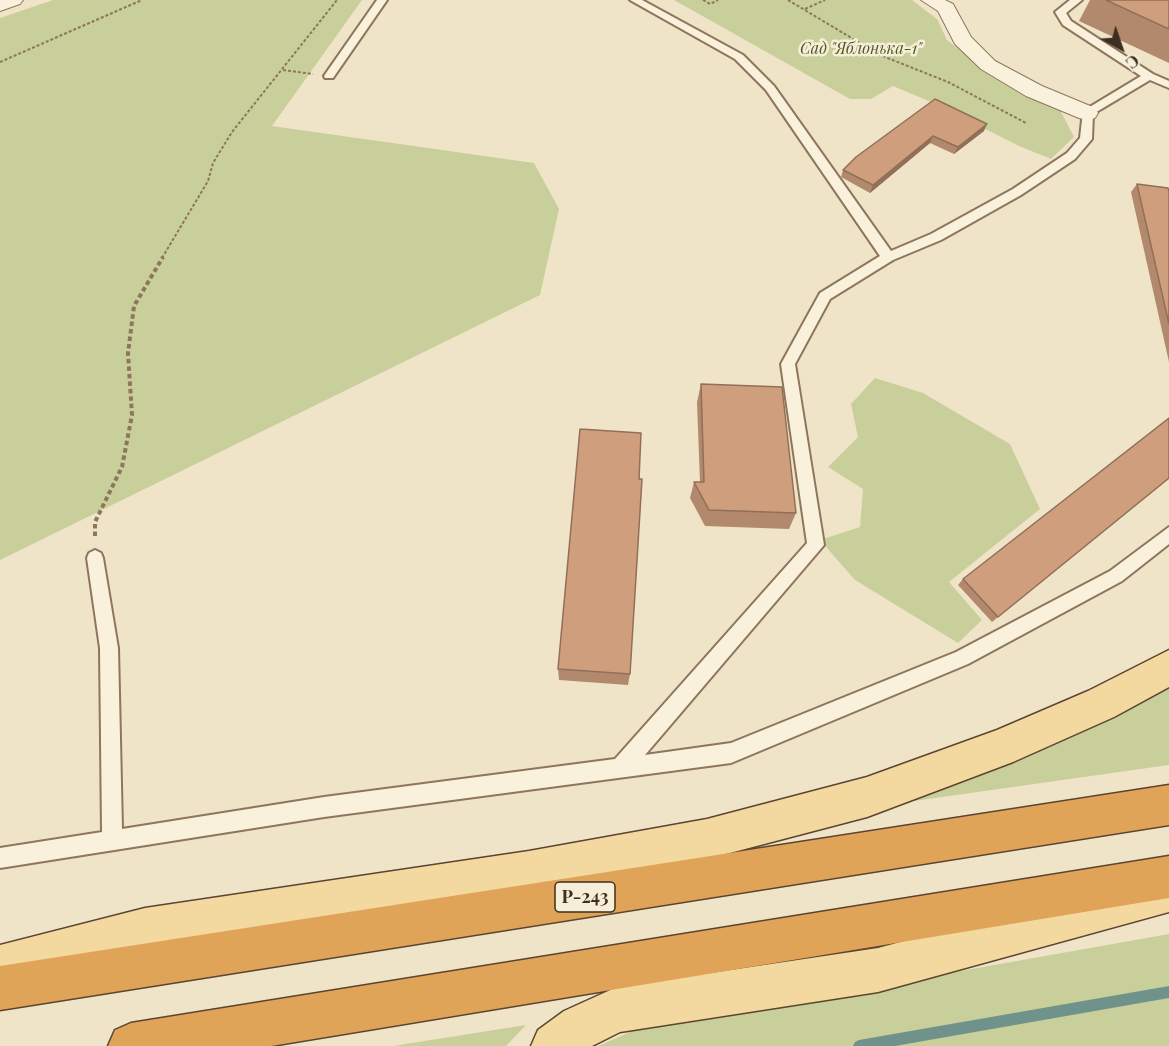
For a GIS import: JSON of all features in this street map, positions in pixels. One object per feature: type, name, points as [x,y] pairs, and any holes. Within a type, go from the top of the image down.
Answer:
[{"type":"highway","name":"Р-243","points":[[0,988],[1169,805]]},
{"type":"highway","points":[[131,1046],[1169,877]]},
{"type":"main road","points":[[0,966],[145,930],[529,872],[707,839],[867,796],[999,748],[1101,704],[1169,668]]},
{"type":"main road","points":[[554,1046],[580,1027],[617,1010],[878,970],[1169,891]]},
{"type":"street","points":[[0,4],[13,0]]},
{"type":"street","points":[[931,0],[946,8],[962,40],[988,65],[1034,91],[1087,113]]},
{"type":"lane","points":[[328,76],[382,0]]},
{"type":"lane","points":[[635,0],[740,57],[770,88],[888,257]]},
{"type":"lane","points":[[1077,0],[1060,12],[1067,23],[1149,76],[1169,86]]},
{"type":"lane","points":[[621,767],[816,545],[788,364],[825,296],[888,257],[936,237],[1017,192],[1071,156],[1086,139],[1087,113],[1149,76]]},
{"type":"lane","points":[[0,858],[324,807],[731,753],[962,658],[1116,576],[1169,534]]},
{"type":"lane","points":[[94,558],[109,648],[112,840]]},
{"type":"path","points":[[0,62],[141,0]]},
{"type":"path","points":[[94,558],[95,522],[122,466],[132,415],[128,353],[134,306],[208,181],[213,163],[232,132],[337,0]]},
{"type":"path","points":[[703,0],[710,4],[718,0]]},
{"type":"path","points":[[788,0],[880,56],[948,82],[1026,123]]},
{"type":"path","points":[[804,10],[825,0]]},
{"type":"path","points":[[283,70],[328,76]]},
{"type":"green space","points":[[53,0],[362,0],[272,126],[534,163],[559,209],[540,295],[0,560],[0,18]]},
{"type":"green space","name":"Сад \"Яблонька-1\"","points":[[674,0],[912,0],[937,19],[947,40],[982,67],[1058,106],[1074,137],[1051,159],[893,86],[871,99],[850,99]]},
{"type":"green space","points":[[875,378],[923,393],[1010,444],[1040,509],[949,582],[982,620],[958,643],[855,580],[820,540],[860,527],[863,489],[828,467],[858,437],[851,404]]},
{"type":"green space","points":[[1169,680],[1169,765],[864,808]]},
{"type":"green space","points":[[1169,934],[1169,1046],[598,1046],[639,1028]]},
{"type":"green space","points":[[526,1025],[506,1046],[393,1046]]},
{"type":"building","points":[[1106,0],[1169,0],[1169,29]]},
{"type":"building","points":[[935,99],[987,124],[958,147],[933,136],[873,185],[843,170],[856,157]]},
{"type":"building","points":[[1137,184],[1168,188],[1169,191],[1169,324]]},
{"type":"building","points":[[701,384],[782,387],[796,513],[709,510],[694,482],[704,482]]},
{"type":"building","points":[[1169,418],[1169,478],[998,617],[963,579]]},
{"type":"building","points":[[580,429],[641,433],[639,479],[642,479],[630,674],[558,669]]},
{"type":"waterway","points":[[859,1046],[1169,992]]}]
